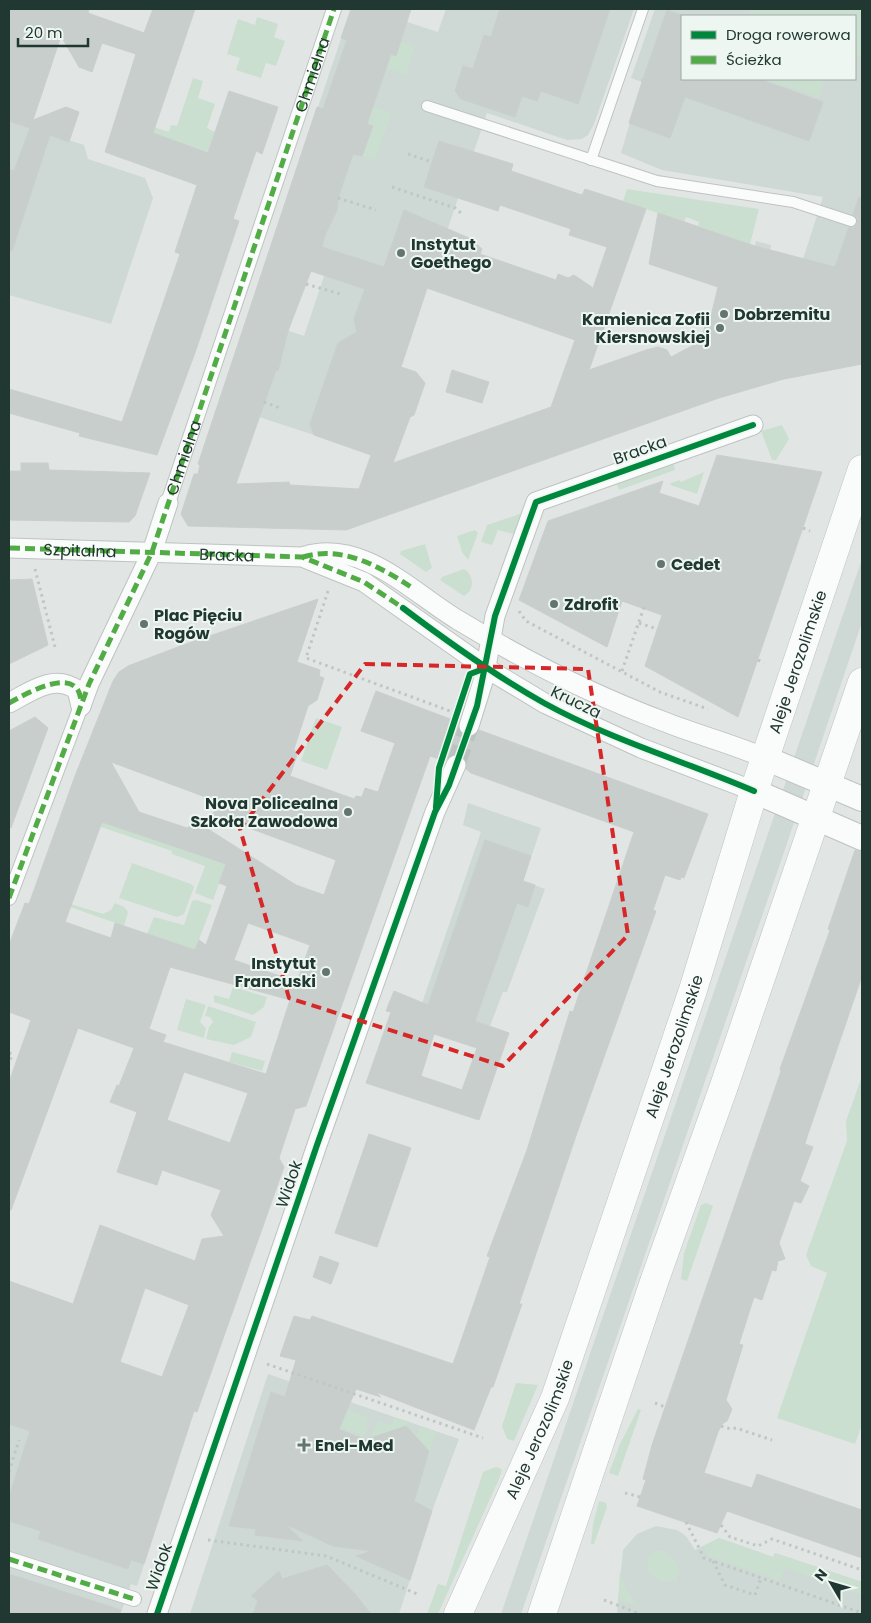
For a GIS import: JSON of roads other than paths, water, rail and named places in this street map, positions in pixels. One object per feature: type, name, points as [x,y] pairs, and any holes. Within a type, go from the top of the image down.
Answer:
[{"type":"main road","name":"Aleje Jerozolimskie","points":[[458,1614],[555,1398],[693,990],[765,758],[862,469]]},
{"type":"main road","points":[[542,1614],[655,1278],[828,785],[862,682]]},
{"type":"street","name":"Chmielna","points":[[9,898],[89,684],[152,552],[334,9]]},
{"type":"street","name":"Bracka","points":[[490,638],[536,502],[753,425]]},
{"type":"street","name":"Szpitalna","points":[[9,548],[152,552]]},
{"type":"street","name":"Bracka","points":[[152,552],[302,557]]},
{"type":"street","name":"Krucza","points":[[302,557],[330,553],[358,559],[379,568],[456,619],[490,638],[630,708],[765,758],[862,799]]},
{"type":"street","name":"Krucza","points":[[302,557],[364,582],[486,668],[546,704],[641,748],[754,792],[862,838]]},
{"type":"street","points":[[462,716],[486,668],[490,638]]},
{"type":"street","points":[[9,703],[42,686],[57,683],[72,686],[77,690],[81,706]]},
{"type":"street","name":"Widok","points":[[157,1614],[317,1145],[436,812],[456,765]]},
{"type":"street","points":[[9,1559],[134,1598]]},
{"type":"lane","points":[[591,160],[643,9]]},
{"type":"lane","points":[[427,106],[657,180],[793,202],[851,221]]},
{"type":"tunnel","points":[[456,765],[469,726]]},
{"type":"place","name":"Instytut Goethego","points":[[401,253]]},
{"type":"place","name":"Dobrzemitu","points":[[724,314]]},
{"type":"place","name":"Kamienica Zofii Kiersnowskiej","points":[[720,328]]},
{"type":"place","name":"Cedet","points":[[661,564]]},
{"type":"place","name":"Zdrofit","points":[[554,604]]},
{"type":"place","name":"Plac Pięciu Rogów","points":[[144,624]]},
{"type":"place","name":"Nova Policealna Szkoła Zawodowa","points":[[348,812]]},
{"type":"place","name":"Instytut Francuski","points":[[326,972]]},
{"type":"place","name":"Enel-Med","points":[[304,1445]]}]
